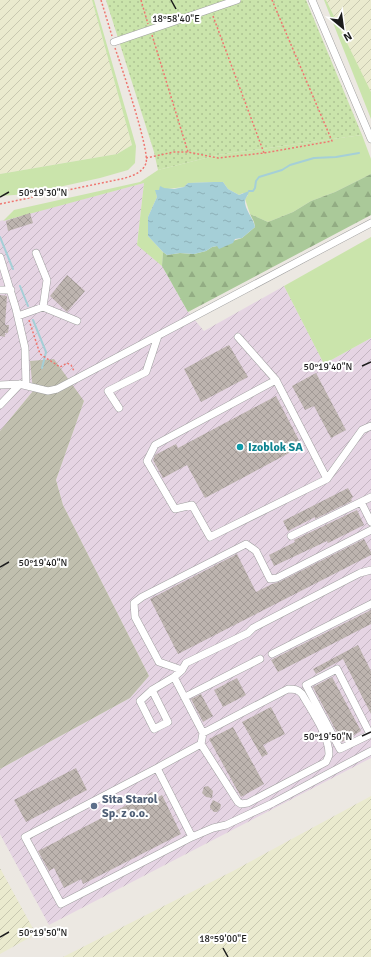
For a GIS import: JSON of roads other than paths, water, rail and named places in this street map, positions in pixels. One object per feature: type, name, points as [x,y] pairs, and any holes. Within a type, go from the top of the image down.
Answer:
[{"type":"street","points":[[114,42],[237,0]]},
{"type":"street","points":[[312,0],[371,139]]},
{"type":"street","points":[[0,385],[23,384],[48,391],[57,389],[371,223]]},
{"type":"street","points":[[36,253],[47,280],[43,307]]},
{"type":"street","points":[[0,257],[11,290],[25,348],[23,384],[0,405]]},
{"type":"street","points":[[0,290],[11,290]]},
{"type":"street","points":[[18,316],[43,307],[76,321]]},
{"type":"street","points":[[119,408],[108,391],[146,372],[158,336]]},
{"type":"street","points":[[238,336],[276,380],[328,479]]},
{"type":"street","points":[[276,380],[155,445],[147,461],[175,508],[192,505],[210,537],[328,479],[362,430],[371,426]]},
{"type":"street","points":[[291,536],[371,497]]},
{"type":"street","points":[[361,502],[371,522]]},
{"type":"street","points":[[182,670],[159,662],[135,617],[134,603],[142,597],[246,544],[256,551],[270,579],[277,578],[371,530]]},
{"type":"street","points":[[152,690],[168,722],[154,729],[140,702],[152,690],[174,677],[182,670],[186,663],[248,633],[253,628],[360,573],[369,571]]},
{"type":"street","points":[[272,654],[371,604]]},
{"type":"street","points":[[185,697],[260,659]]},
{"type":"street","points":[[337,669],[371,734],[340,749],[306,685],[337,669]]},
{"type":"street","points":[[174,677],[203,733],[201,744],[235,800],[242,804],[248,803],[319,767],[326,762],[330,756],[324,734],[302,694],[299,690],[294,689],[288,689],[203,733]]},
{"type":"street","points":[[201,744],[25,837],[61,904],[192,837],[212,828],[226,825],[273,803],[371,751]]},
{"type":"street","points":[[157,768],[192,837]]},
{"type":"water","points":[[223,182],[228,189],[239,195],[249,191],[245,203],[255,227],[242,238],[235,239],[233,243],[219,249],[217,246],[194,254],[180,253],[167,255],[148,236],[148,217],[157,197],[155,190],[159,190],[160,186],[174,189],[184,187],[188,183]]},
{"type":"waterway","points":[[249,191],[253,191],[259,177],[282,170],[290,165],[314,158],[336,157],[359,153]]},
{"type":"waterway","points":[[0,237],[13,269]]},
{"type":"waterway","points":[[20,286],[28,306]]},
{"type":"waterway","points":[[33,320],[46,352],[42,368]]},
{"type":"place","name":"Izoblok SA","points":[[240,447]]},
{"type":"place","name":"Sita Starol Sp. z o.o.","points":[[94,806]]}]
